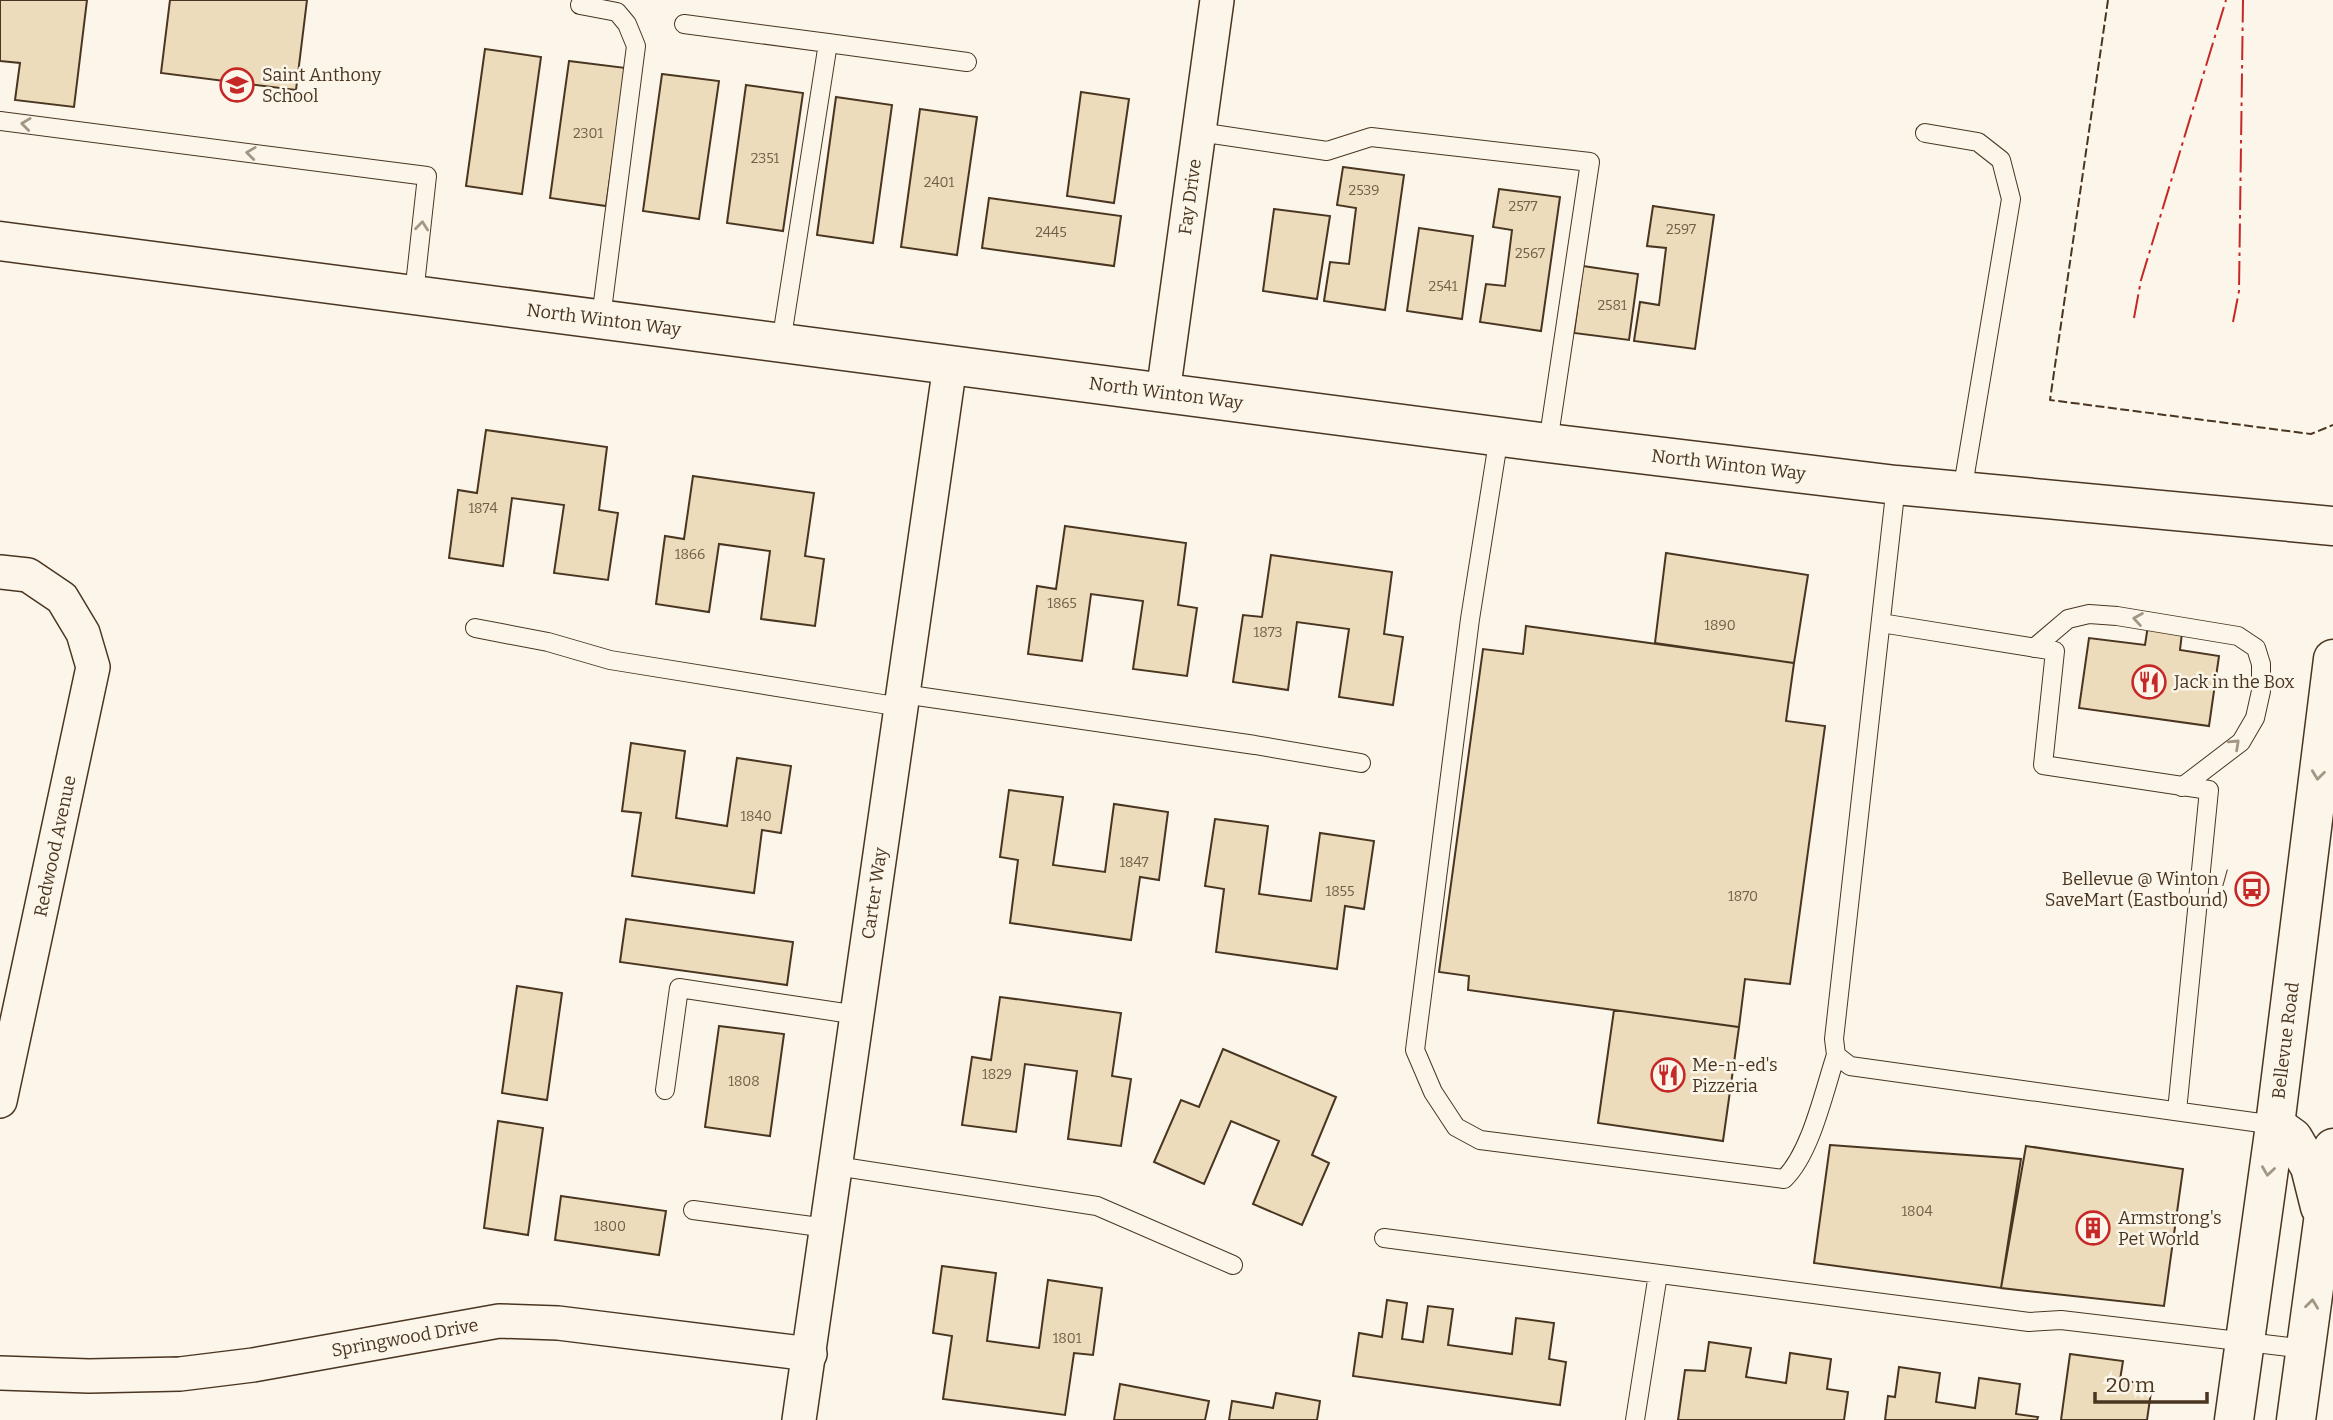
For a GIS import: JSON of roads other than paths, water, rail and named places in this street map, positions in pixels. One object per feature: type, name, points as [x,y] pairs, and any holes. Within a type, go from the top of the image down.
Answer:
[{"type":"main road","name":"North Winton Way","points":[[0,241],[1548,443],[1962,492],[2333,526]]},
{"type":"main road","name":"Bellevue Road","points":[[2234,1420],[2275,1125],[2333,659]]},
{"type":"main road","points":[[2275,1125],[2293,1138],[2309,1167],[2323,1219]]},
{"type":"main road","points":[[2296,1420],[2333,1148]]},
{"type":"street","name":"Fay Drive","points":[[1163,393],[1217,0]]},
{"type":"street","name":"Carter Way","points":[[799,1420],[950,365]]},
{"type":"street","name":"Redwood Avenue","points":[[0,572],[28,575],[62,598],[83,633],[93,667],[0,1101]]},
{"type":"street","name":"Springwood Drive","points":[[0,1373],[89,1376],[180,1374],[253,1365],[499,1321],[558,1323],[810,1354]]},
{"type":"lane","points":[[580,5],[617,12],[636,46],[601,318]]},
{"type":"lane","points":[[684,24],[967,62]]},
{"type":"lane","points":[[781,343],[828,43]]},
{"type":"lane","points":[[0,121],[427,176],[414,294]]},
{"type":"lane","points":[[1199,132],[1327,152],[1371,137],[1590,162],[1548,443]]},
{"type":"lane","points":[[1925,133],[1978,142],[2001,160],[2011,199],[1962,492]]},
{"type":"lane","points":[[1499,436],[1470,619],[1415,1050],[1433,1092],[1456,1127],[1480,1140],[1784,1179],[1804,1152],[1836,1055],[1834,1039],[1896,485]]},
{"type":"lane","points":[[2034,648],[2068,619],[2089,614],[2117,616],[2238,636],[2256,649],[2261,664],[2261,691],[2255,718],[2241,742],[2182,787]]},
{"type":"lane","points":[[1881,623],[2055,651],[2043,765],[2209,790],[2176,1111]]},
{"type":"lane","points":[[475,628],[548,642],[610,660],[1255,745],[1360,763]]},
{"type":"lane","points":[[665,1090],[679,988],[858,1015]]},
{"type":"lane","points":[[1836,1055],[1850,1066],[2275,1125]]},
{"type":"lane","points":[[836,1166],[1097,1206],[1233,1265]]},
{"type":"lane","points":[[693,1210],[827,1228]]},
{"type":"lane","points":[[1384,1238],[2029,1322],[2061,1320],[2306,1349]]},
{"type":"lane","points":[[1635,1420],[1658,1274]]},
{"type":"place","name":"Saint Anthony School","points":[[237,85]]},
{"type":"place","name":"Jack in the Box","points":[[2149,682]]},
{"type":"place","name":"Bellevue @ Winton / SaveMart (Eastbound)","points":[[2252,889]]},
{"type":"place","name":"Me-n-ed's Pizzeria","points":[[1668,1075]]},
{"type":"place","name":"Armstrong's Pet World","points":[[2093,1228]]}]
